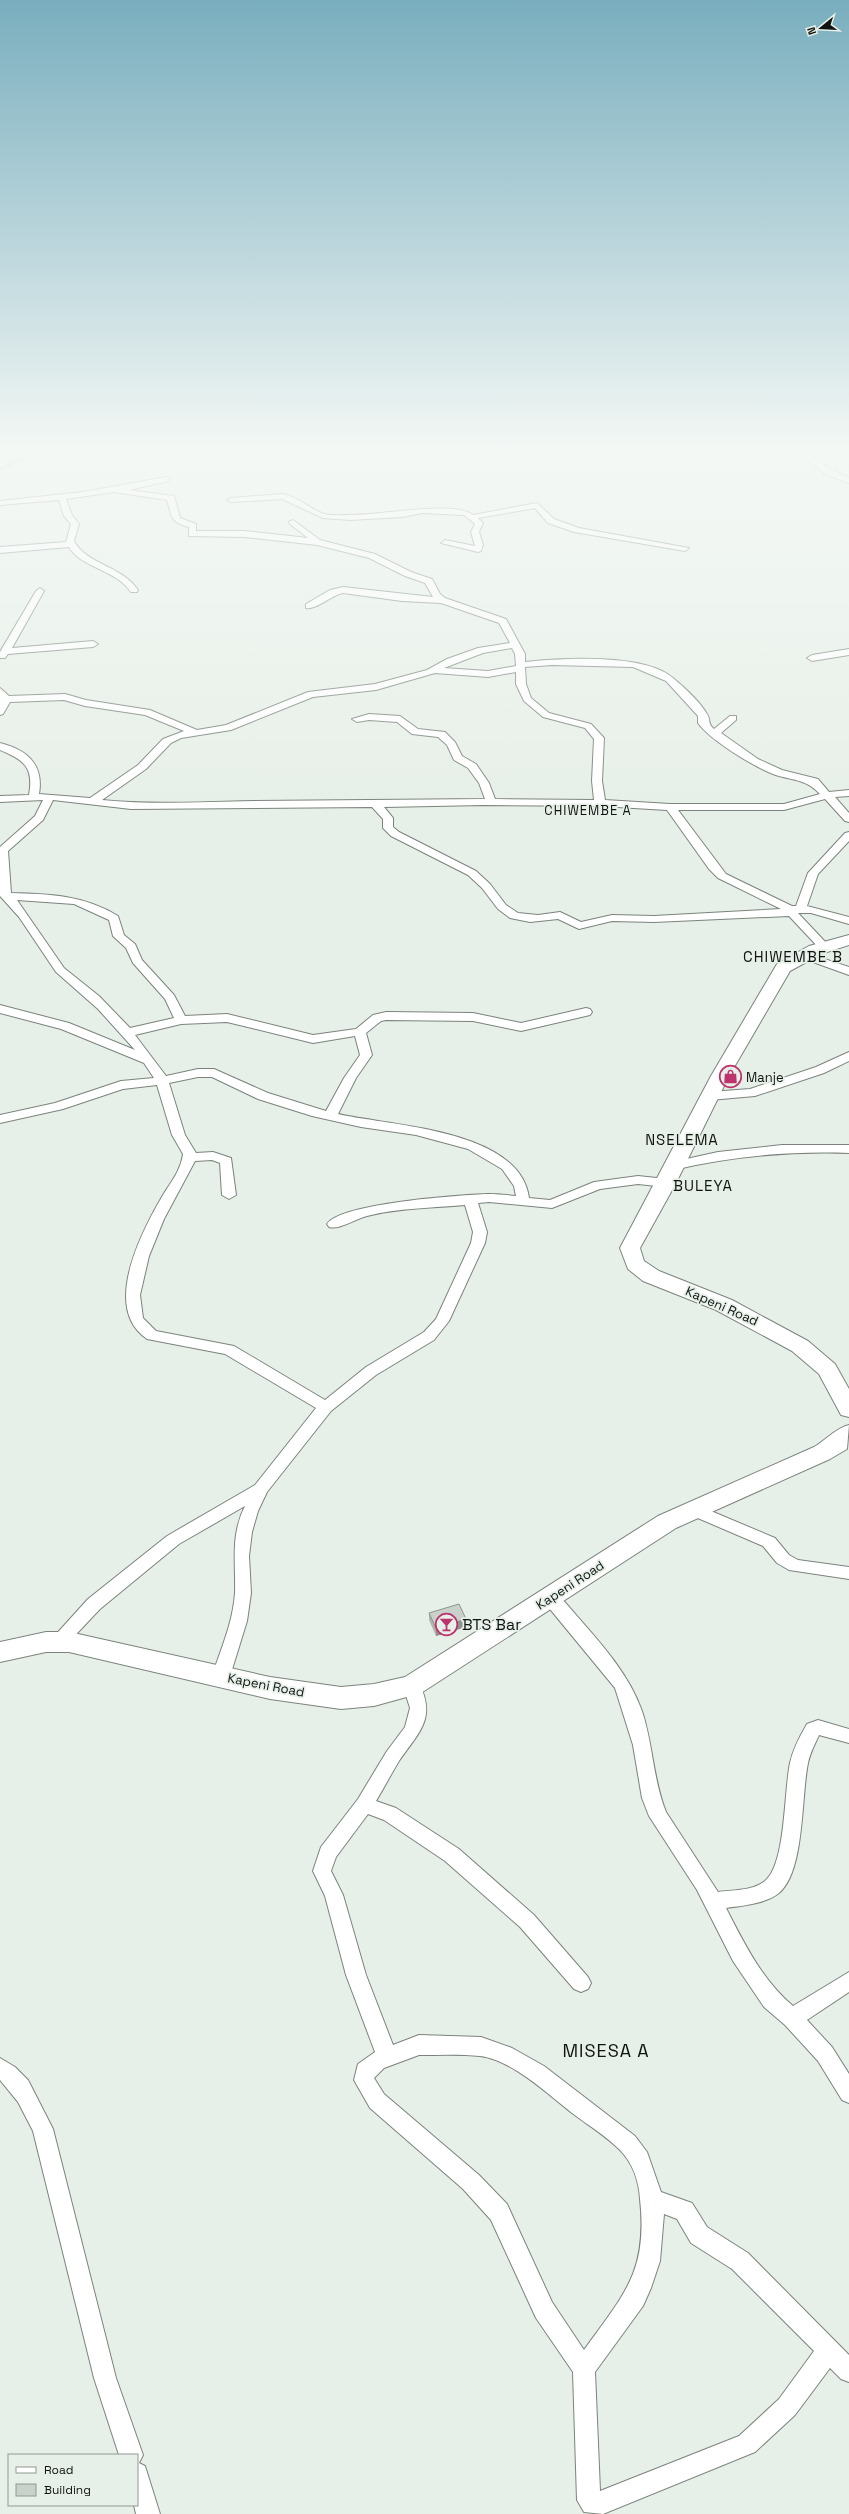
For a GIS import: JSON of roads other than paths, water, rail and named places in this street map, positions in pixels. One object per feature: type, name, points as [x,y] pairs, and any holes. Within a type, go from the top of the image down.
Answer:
[{"type":"main road","name":"Kapeni Road","points":[[849,940],[803,955],[783,968],[774,981],[710,1096],[630,1248],[635,1264],[651,1276],[724,1304],[800,1346],[827,1369],[849,1409]]},
{"type":"main road","name":"Kapeni Road","points":[[0,1652],[59,1641],[152,1659],[270,1688],[341,1698],[374,1695],[412,1686],[552,1598],[667,1522],[692,1509],[822,1453],[839,1442],[849,1433]]},
{"type":"street","points":[[117,572],[134,590]]},
{"type":"street","points":[[405,572],[429,581],[436,595],[442,600]]},
{"type":"street","points":[[309,606],[339,590],[402,598],[442,600],[503,621],[507,626],[514,645],[520,654],[523,691],[539,711],[553,718],[588,726],[599,738],[600,749],[597,781],[600,803]]},
{"type":"street","points":[[3,654],[40,591]]},
{"type":"street","points":[[3,654],[93,644]]},
{"type":"street","points":[[93,801],[142,767],[167,741],[194,732],[228,728],[311,694],[376,688],[433,670],[450,661],[482,650],[514,645]]},
{"type":"street","points":[[812,658],[849,652]]},
{"type":"street","points":[[433,670],[488,674],[552,662],[634,664],[669,679],[703,715],[704,726],[760,764],[778,772],[814,781],[849,820]]},
{"type":"street","points":[[0,712],[3,695],[64,697],[85,703],[147,712],[194,732]]},
{"type":"street","points":[[357,719],[369,717],[400,719],[415,732],[441,734],[451,744],[458,758],[472,766],[484,783],[491,802]]},
{"type":"street","points":[[714,734],[733,718]]},
{"type":"street","points":[[0,746],[21,757],[33,767],[38,779],[34,796]]},
{"type":"street","points":[[0,799],[34,796],[131,806],[198,807],[252,804],[491,802],[600,803],[670,807],[784,807],[826,795],[849,793]]},
{"type":"street","points":[[4,894],[7,885],[0,857],[3,850],[39,818],[50,797]]},
{"type":"street","points":[[375,804],[388,818],[388,828],[395,834],[466,869],[490,889],[502,908],[521,917],[537,919],[560,915],[579,926],[612,918],[654,919],[794,910],[820,912],[849,921]]},
{"type":"street","points":[[670,807],[713,867],[722,876],[794,910],[824,947]]},
{"type":"street","points":[[794,910],[813,872],[849,836]]},
{"type":"street","points":[[4,894],[60,898],[84,902],[97,907],[114,918],[119,936],[130,946],[137,961],[170,998],[181,1020]]},
{"type":"street","points":[[4,894],[59,969],[95,999],[126,1033],[152,1065],[162,1081],[179,1142],[190,1157]]},
{"type":"street","points":[[803,955],[849,971]]},
{"type":"street","points":[[0,1009],[65,1026],[111,1043],[146,1059],[152,1065]]},
{"type":"street","points":[[126,1033],[181,1020],[226,1018],[306,1039],[360,1032],[377,1018],[386,1016],[473,1016],[521,1027],[586,1012]]},
{"type":"street","points":[[330,1116],[350,1078],[366,1055],[360,1032]]},
{"type":"street","points":[[710,1096],[751,1093],[820,1070],[849,1056]]},
{"type":"street","points":[[0,1118],[58,1106],[108,1088],[162,1081],[198,1072],[214,1073],[263,1096],[330,1116],[361,1124],[417,1131],[473,1146],[507,1166],[521,1186],[523,1201]]},
{"type":"street","points":[[334,1224],[364,1212],[470,1198],[500,1198],[552,1204],[582,1190],[599,1185],[670,1174],[727,1153],[749,1150],[795,1148],[849,1149]]},
{"type":"street","points":[[190,1157],[213,1156],[226,1161],[229,1195]]},
{"type":"street","points":[[190,1157],[146,1242],[136,1269],[133,1300],[134,1319],[144,1330],[152,1335],[229,1350],[326,1407]]},
{"type":"street","points":[[221,1676],[239,1621],[243,1593],[241,1556],[244,1532],[250,1511],[262,1489],[326,1407],[371,1371],[430,1336],[442,1322],[478,1243],[480,1232],[470,1198]]},
{"type":"street","points":[[59,1641],[94,1604],[172,1540],[262,1489]]},
{"type":"street","points":[[692,1509],[769,1542],[783,1559],[795,1566],[849,1573]]},
{"type":"street","points":[[552,1598],[622,1684],[633,1712],[642,1745],[651,1798],[658,1816],[704,1884],[740,1955],[758,1984],[771,2000],[792,2018],[825,2054],[849,2093]]},
{"type":"street","points":[[387,2057],[356,1975],[334,1895],[322,1871],[328,1853],[364,1805],[393,1756],[412,1731],[418,1717],[418,1702],[412,1686]]},
{"type":"street","points":[[712,1901],[761,1892],[771,1887],[778,1881],[786,1857],[794,1814],[799,1762],[813,1729],[818,1727],[849,1736]]},
{"type":"street","points":[[364,1805],[390,1814],[452,1855],[527,1921],[581,1983]]},
{"type":"street","points":[[792,2018],[849,1981]]},
{"type":"street","points":[[584,2369],[641,2287],[650,2252],[653,2210],[645,2170],[640,2156],[628,2143],[544,2078],[505,2055],[481,2047],[448,2044],[419,2045],[387,2057],[365,2071],[364,2080],[377,2101],[412,2129],[471,2182],[499,2212],[544,2310],[584,2369],[589,2500],[595,2505],[747,2444],[787,2407],[829,2350]]},
{"type":"street","points":[[0,2068],[11,2074],[26,2095],[43,2129],[105,2378],[131,2454]]},
{"type":"street","points":[[651,2199],[684,2211],[702,2239],[740,2262],[782,2301],[849,2371]]},
{"type":"street","points":[[138,2478],[148,2514]]},
{"type":"place","name":"Manje","points":[[730,1077]]},
{"type":"place","name":"BTS Bar","points":[[447,1624]]},
{"type":"district","name":"CHIWEMBE A","points":[[588,810]]},
{"type":"district","name":"CHIWEMBE B","points":[[793,956]]},
{"type":"district","name":"NSELEMA","points":[[682,1139]]},
{"type":"district","name":"BULEYA","points":[[703,1185]]},
{"type":"district","name":"MISESA A","points":[[606,2050]]}]
